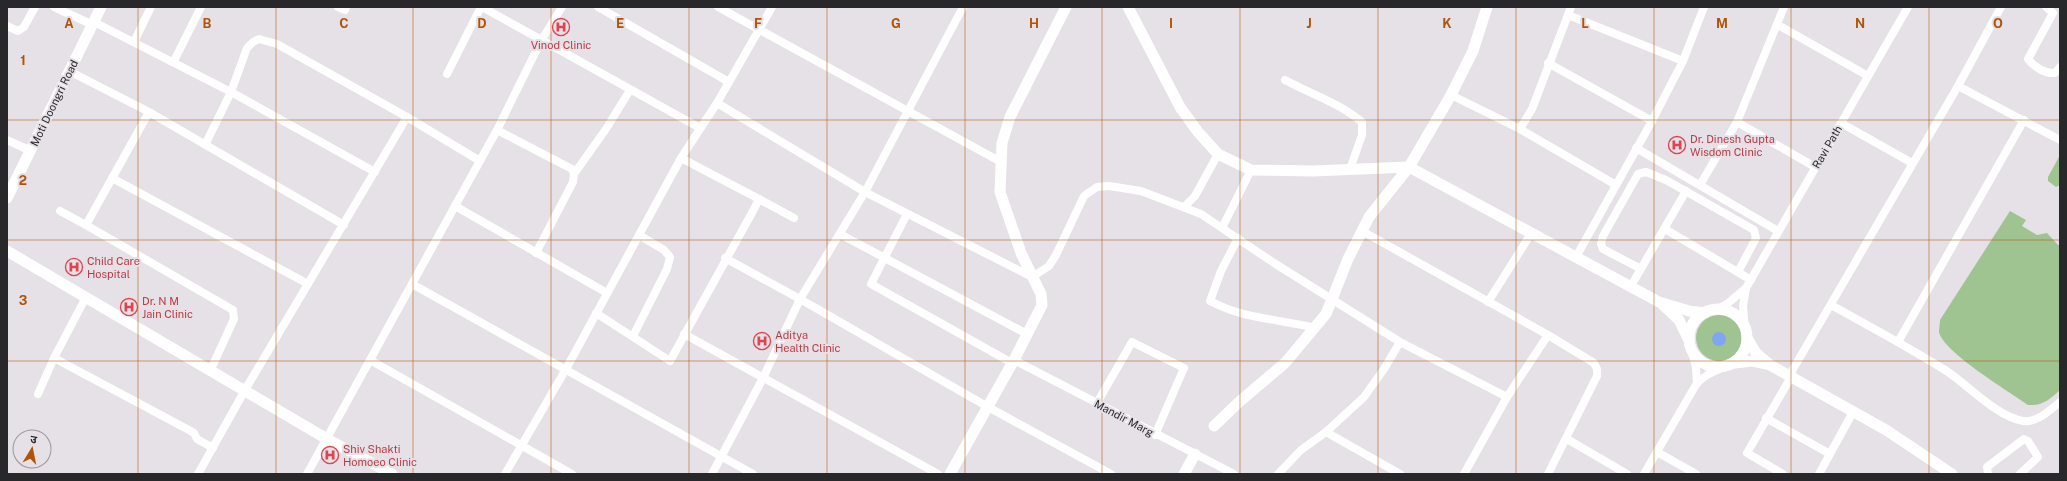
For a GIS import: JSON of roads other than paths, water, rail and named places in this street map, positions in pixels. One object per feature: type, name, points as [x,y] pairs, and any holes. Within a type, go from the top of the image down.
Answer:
[{"type":"street","points":[[7,26],[18,31],[24,27],[35,7]]},
{"type":"street","points":[[54,7],[174,61],[375,172]]},
{"type":"street","name":"Moti Doongri Road","points":[[7,198],[69,71],[94,24],[101,7]]},
{"type":"street","points":[[134,42],[151,7]]},
{"type":"street","points":[[174,61],[201,7]]},
{"type":"street","points":[[338,7],[344,10],[346,7]]},
{"type":"street","points":[[447,74],[482,7],[700,128]]},
{"type":"street","points":[[307,474],[497,130],[541,41],[562,7]]},
{"type":"street","points":[[598,7],[728,82]]},
{"type":"street","points":[[718,7],[1001,162]]},
{"type":"street","points":[[505,474],[566,369],[681,158],[718,103],[728,82],[760,30],[772,7]]},
{"type":"street","points":[[712,474],[723,456],[763,378],[800,299],[866,192],[962,7]]},
{"type":"street","points":[[950,474],[988,407],[1042,305],[1041,294],[1021,253],[1000,192],[1002,143],[1010,117],[1066,7]]},
{"type":"street","points":[[1128,7],[1180,107],[1198,132],[1218,154],[1251,170],[1409,167],[1532,232],[1659,302],[1679,320],[1697,358],[1706,364],[1716,367],[1752,361],[1770,365]]},
{"type":"street","points":[[1214,426],[1239,402],[1286,363],[1326,314],[1348,259],[1369,217],[1409,167],[1451,95],[1473,51],[1487,7]]},
{"type":"street","points":[[1576,257],[1652,121],[1683,60],[1704,7]]},
{"type":"street","points":[[1700,185],[1737,122],[1784,7]]},
{"type":"street","name":"Ravi Path","points":[[1748,284],[1908,7]]},
{"type":"street","points":[[1783,474],[1747,453],[1958,86],[2001,7]]},
{"type":"street","points":[[2046,7],[2053,13],[2028,59],[2032,64],[2049,74],[2055,73],[2060,67]]},
{"type":"street","points":[[1520,129],[1532,109],[1548,63],[1569,11],[1683,60]]},
{"type":"street","points":[[1778,24],[1868,76]]},
{"type":"street","points":[[205,145],[231,92],[247,48],[259,39],[277,44],[407,117],[480,161]]},
{"type":"street","points":[[1548,63],[1652,121]]},
{"type":"street","points":[[69,71],[149,112],[344,226]]},
{"type":"street","points":[[1285,80],[1333,102],[1352,113],[1362,122],[1362,135],[1350,169]]},
{"type":"street","points":[[1958,86],[2060,140]]},
{"type":"street","points":[[536,253],[573,182],[574,174],[606,129],[630,90]]},
{"type":"street","points":[[1451,95],[1520,129],[1616,185]]},
{"type":"street","points":[[718,103],[866,192],[1032,277]]},
{"type":"street","points":[[86,225],[149,112]]},
{"type":"street","points":[[198,474],[245,390],[344,226],[407,117]]},
{"type":"street","points":[[1898,342],[2024,120]]},
{"type":"street","points":[[1737,122],[1815,167]]},
{"type":"street","points":[[1841,123],[1912,164]]},
{"type":"street","points":[[497,130],[572,169],[574,174]]},
{"type":"street","points":[[7,140],[31,151]]},
{"type":"street","points":[[1636,148],[1778,231]]},
{"type":"street","points":[[1185,206],[1195,196],[1218,154]]},
{"type":"street","points":[[681,158],[794,218]]},
{"type":"street","points":[[1666,180],[1673,169]]},
{"type":"street","points":[[1222,228],[1251,170]]},
{"type":"street","points":[[1641,269],[1602,249],[1601,244],[1603,236],[1638,174],[1646,172],[1666,180],[1754,230],[1756,234],[1738,272]]},
{"type":"street","points":[[112,178],[308,284]]},
{"type":"street","points":[[1032,277],[1049,266],[1056,255],[1084,196],[1097,187],[1109,186],[1141,191],[1185,206],[1201,214],[1332,300],[1400,342],[1507,397]]},
{"type":"street","points":[[1631,286],[1686,191]]},
{"type":"street","points":[[596,313],[634,336],[670,361],[725,258],[759,199]]},
{"type":"street","points":[[455,206],[607,293]]},
{"type":"street","points":[[1735,219],[1740,209]]},
{"type":"street","points":[[60,211],[233,310],[234,319],[211,369]]},
{"type":"street","points":[[884,258],[907,214]]},
{"type":"street","points":[[1600,214],[1612,222]]},
{"type":"street","points":[[1665,229],[1738,272],[1748,284]]},
{"type":"street","points":[[1362,231],[1548,335],[1594,364],[1597,369],[1597,376],[1567,439],[1548,474]]},
{"type":"street","points":[[1488,302],[1532,232]]},
{"type":"street","points":[[840,234],[1027,334]]},
{"type":"street","points":[[634,336],[667,269],[670,257],[664,250],[639,235]]},
{"type":"street","points":[[1238,238],[1221,271],[1210,301],[1226,310],[1316,328]]},
{"type":"street","points":[[7,251],[327,438],[392,474]]},
{"type":"street","points":[[725,258],[800,299],[988,407],[1112,474]]},
{"type":"street","name":"Mandir Marg","points":[[884,258],[872,284],[1013,361],[1234,474]]},
{"type":"street","points":[[412,284],[753,474]]},
{"type":"street","points":[[1696,383],[1696,368],[1691,347],[1693,325],[1710,311],[1727,304],[1748,284]]},
{"type":"street","points":[[1644,474],[1696,383],[1707,375],[1730,364],[1746,348],[1743,306],[1748,284]]},
{"type":"street","points":[[38,394],[54,358],[86,296]]},
{"type":"street","points":[[1659,302],[1689,311],[1731,312],[1739,318],[1756,353],[1770,365],[1916,448],[1952,474]]},
{"type":"street","points":[[1831,305],[1898,342],[1946,371],[1986,402],[2011,417],[2023,421],[2033,421],[2060,402]]},
{"type":"street","points":[[684,334],[938,474]]},
{"type":"street","points":[[1464,474],[1507,397],[1548,335]]},
{"type":"street","points":[[1097,403],[1132,342],[1184,368],[1155,434]]},
{"type":"street","points":[[1278,474],[1301,450],[1326,432],[1364,397],[1384,369],[1400,342]]},
{"type":"street","points":[[54,358],[187,429],[194,433],[197,439],[213,448]]},
{"type":"street","points":[[370,360],[572,474]]},
{"type":"street","points":[[1819,474],[1853,412]]},
{"type":"street","points":[[1766,418],[1830,454]]},
{"type":"street","points":[[1326,432],[1400,474]]},
{"type":"street","points":[[1567,439],[1628,474]]},
{"type":"street","points":[[1988,474],[1987,467],[2024,439],[2028,441],[2038,457],[2020,474]]},
{"type":"street","points":[[1657,452],[1696,474]]},
{"type":"street","points":[[1184,474],[1195,454]]},
{"type":"water","points":[[1719,332],[1724,334],[1726,339],[1724,344],[1719,346],[1714,344],[1712,339],[1714,334]]},
{"type":"place","name":"Vinod Clinic","points":[[561,27]]},
{"type":"place","name":"Dr. Dinesh Gupta Wisdom Clinic","points":[[1677,145]]},
{"type":"place","name":"Child Care Hospital","points":[[74,267]]},
{"type":"place","name":"Dr. N M Jain Clinic","points":[[129,307]]},
{"type":"place","name":"Aditya Health Clinic","points":[[762,341]]},
{"type":"place","name":"Shiv Shakti Homoeo Clinic","points":[[330,455]]}]
